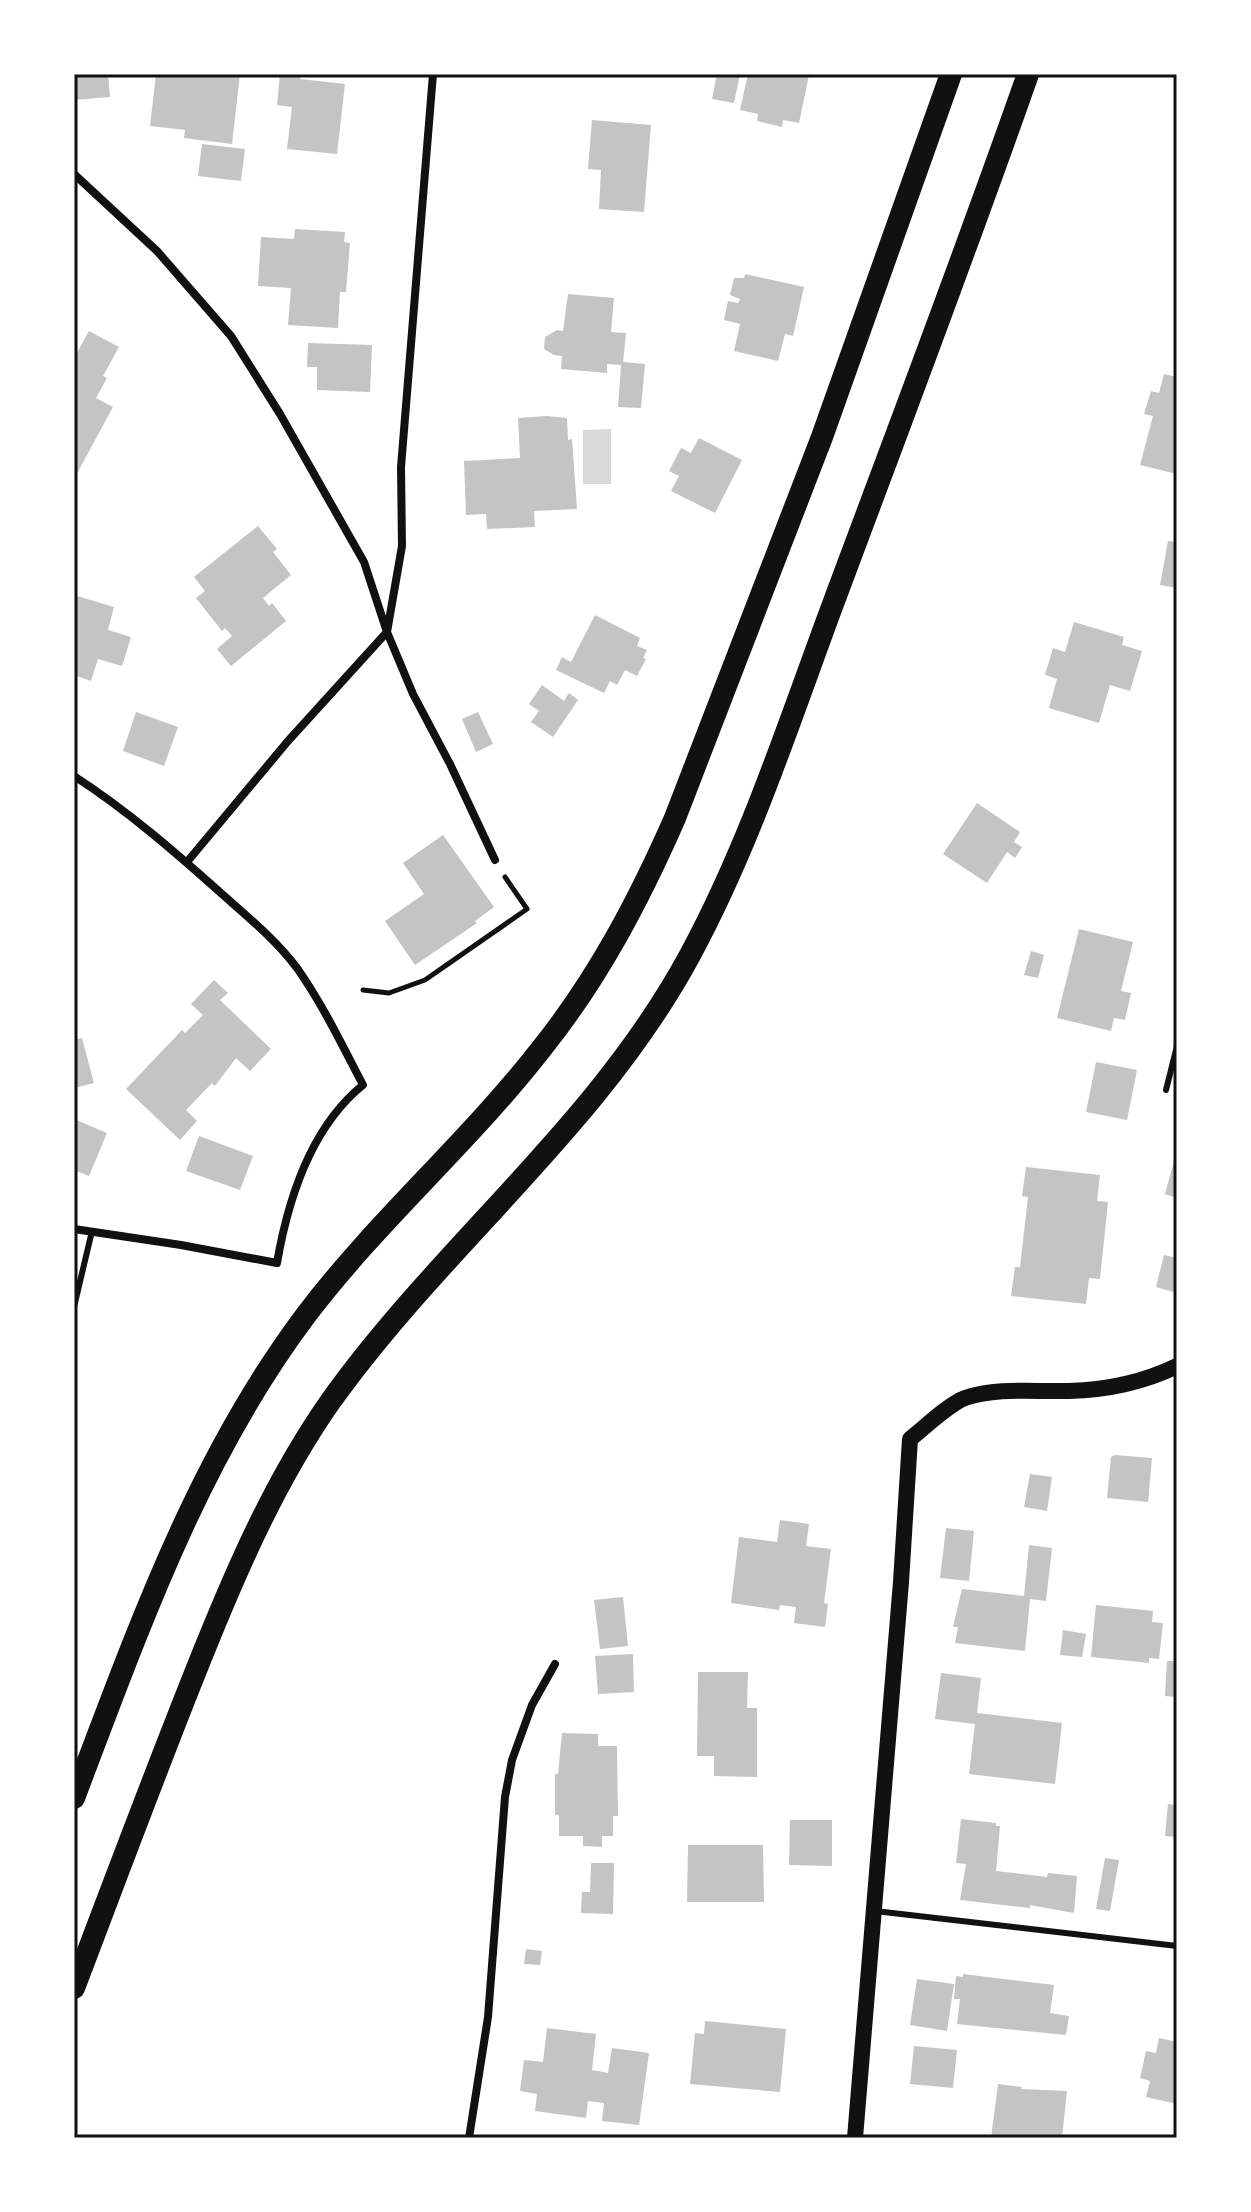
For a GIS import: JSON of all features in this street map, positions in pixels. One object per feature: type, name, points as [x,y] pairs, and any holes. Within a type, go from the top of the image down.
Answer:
[{"type":"highway","points":[[74,1798],[154,1588],[186,1516],[225,1438],[265,1372],[307,1313],[356,1254],[470,1132],[542,1049],[603,961],[640,894],[675,818],[822,437],[951,74]]},
{"type":"highway","points":[[74,1988],[212,1629],[287,1473],[326,1409],[365,1354],[449,1257],[561,1137],[631,1049],[689,958],[713,910],[741,848],[815,654],[1028,74]]},
{"type":"main road","points":[[855,2138],[910,1439],[963,1399],[1019,1389],[1070,1391],[1112,1386],[1177,1366]]},
{"type":"street","points":[[187,862],[288,741],[387,632],[402,546],[401,467],[433,74]]},
{"type":"street","points":[[74,174],[157,251],[231,336],[280,414],[364,562],[387,632],[413,694],[495,860]]},
{"type":"street","points":[[74,776],[123,808],[187,862],[260,928],[295,965],[327,1013],[363,1085],[345,1100],[329,1120],[313,1149],[283,1231],[277,1263],[74,1229]]},
{"type":"street","points":[[469,2138],[488,2017],[505,1797],[512,1760],[532,1705],[555,1664]]},
{"type":"lane","points":[[1166,1090],[1177,1046]]},
{"type":"lane","points":[[74,1307],[92,1231]]},
{"type":"lane","points":[[875,1911],[1177,1946]]},
{"type":"path","points":[[363,990],[389,993],[425,980],[527,909],[495,860]]},
{"type":"shaded area","points":[[611,429],[611,484],[583,484],[583,430]]},
{"type":"building","points":[[74,74],[108,74],[110,97],[74,100]]},
{"type":"building","points":[[156,74],[240,74],[232,144],[184,138],[185,130],[150,126]]},
{"type":"building","points":[[280,74],[301,74],[300,79],[345,84],[337,154],[287,149],[292,107],[277,105]]},
{"type":"building","points":[[717,74],[740,74],[734,103],[712,99]]},
{"type":"building","points":[[748,74],[809,75],[799,123],[783,120],[782,127],[757,121],[758,114],[740,110]]},
{"type":"building","points":[[592,120],[651,125],[644,212],[599,209],[601,170],[588,169]]},
{"type":"building","points":[[202,144],[245,149],[241,181],[198,176]]},
{"type":"building","points":[[295,229],[345,232],[344,242],[350,243],[346,292],[340,292],[338,328],[288,325],[291,288],[258,286],[261,237],[294,239]]},
{"type":"building","points":[[745,274],[804,287],[793,336],[785,334],[778,361],[734,351],[740,324],[724,320],[728,301],[738,303],[740,299],[730,295],[734,278],[744,278]]},
{"type":"building","points":[[568,294],[614,298],[611,332],[626,333],[623,362],[645,364],[641,408],[618,407],[621,365],[607,364],[607,373],[561,369],[562,356],[544,349],[545,337],[557,330],[563,331]]},
{"type":"building","points":[[89,331],[119,347],[103,376],[107,378],[96,398],[113,407],[74,479],[74,358]]},
{"type":"building","points":[[308,343],[372,345],[370,392],[317,390],[317,367],[307,367]]},
{"type":"building","points":[[1164,374],[1177,377],[1177,474],[1140,465],[1153,416],[1144,414],[1151,391],[1159,393]]},
{"type":"building","points":[[518,418],[567,418],[568,440],[572,439],[577,509],[534,511],[535,527],[487,529],[486,514],[466,515],[464,461],[520,458]]},
{"type":"building","points":[[699,438],[742,460],[715,513],[671,491],[679,476],[669,471],[681,448],[691,453]]},
{"type":"building","points":[[258,526],[277,549],[273,552],[291,575],[263,598],[269,606],[272,603],[286,621],[231,666],[217,649],[232,636],[225,628],[222,631],[196,598],[205,591],[194,577]]},
{"type":"building","points":[[1168,541],[1177,542],[1177,588],[1160,585]]},
{"type":"building","points":[[74,595],[114,607],[108,630],[131,637],[122,666],[98,659],[91,681],[74,675]]},
{"type":"building","points":[[595,615],[640,638],[637,646],[647,650],[637,676],[625,670],[617,685],[610,681],[604,693],[556,670],[562,657],[571,662]]},
{"type":"building","points":[[1074,622],[1124,637],[1122,645],[1142,651],[1130,691],[1110,685],[1099,723],[1049,708],[1057,679],[1045,675],[1053,648],[1065,652]]},
{"type":"building","points":[[542,685],[564,701],[569,693],[578,700],[553,737],[531,722],[539,711],[529,704]]},
{"type":"building","points":[[136,712],[178,727],[164,766],[123,751]]},
{"type":"building","points":[[478,712],[493,744],[476,752],[462,719]]},
{"type":"building","points":[[977,803],[1020,832],[1014,842],[1022,847],[1015,858],[1007,852],[987,883],[943,854]]},
{"type":"building","points":[[443,835],[494,907],[475,921],[477,923],[415,965],[385,921],[424,894],[403,863]]},
{"type":"building","points":[[1079,929],[1133,942],[1121,991],[1131,993],[1125,1020],[1114,1018],[1111,1031],[1057,1018]]},
{"type":"building","points":[[1031,951],[1044,955],[1038,978],[1024,975]]},
{"type":"building","points":[[214,980],[228,993],[220,1000],[271,1049],[250,1071],[236,1058],[215,1086],[212,1083],[186,1110],[197,1121],[180,1140],[126,1089],[182,1030],[185,1033],[203,1015],[191,1004]]},
{"type":"building","points":[[82,1038],[94,1083],[74,1088],[74,1040]]},
{"type":"building","points":[[1096,1062],[1137,1070],[1127,1120],[1086,1112]]},
{"type":"building","points":[[74,1119],[107,1133],[89,1176],[74,1170]]},
{"type":"building","points":[[199,1136],[253,1156],[240,1190],[186,1171]]},
{"type":"building","points":[[1177,1154],[1177,1198],[1165,1194]]},
{"type":"building","points":[[1026,1167],[1100,1175],[1097,1201],[1108,1202],[1100,1279],[1089,1278],[1086,1304],[1011,1296],[1015,1267],[1020,1267],[1028,1197],[1022,1196]]},
{"type":"building","points":[[1164,1255],[1177,1258],[1177,1293],[1156,1287]]},
{"type":"building","points":[[1111,1457],[1152,1458],[1148,1502],[1107,1498]]},
{"type":"building","points":[[1030,1474],[1052,1477],[1047,1511],[1024,1507]]},
{"type":"building","points":[[780,1520],[809,1524],[806,1546],[831,1549],[824,1603],[828,1604],[825,1627],[794,1623],[796,1607],[780,1605],[779,1610],[731,1603],[739,1537],[777,1542]]},
{"type":"building","points":[[946,1528],[974,1531],[969,1581],[940,1578]]},
{"type":"building","points":[[1029,1545],[1052,1548],[1046,1601],[1030,1599],[1025,1651],[955,1643],[958,1627],[953,1627],[962,1589],[1024,1596]]},
{"type":"building","points":[[623,1597],[628,1646],[600,1649],[594,1600]]},
{"type":"building","points":[[1096,1605],[1153,1611],[1152,1622],[1163,1623],[1159,1659],[1149,1658],[1149,1663],[1091,1657]]},
{"type":"building","points":[[1063,1630],[1086,1634],[1082,1657],[1060,1655]]},
{"type":"building","points":[[633,1654],[634,1692],[598,1694],[595,1656]]},
{"type":"building","points":[[1167,1661],[1177,1661],[1177,1697],[1165,1696]]},
{"type":"building","points":[[698,1672],[748,1672],[747,1708],[757,1708],[757,1777],[714,1776],[714,1756],[697,1756]]},
{"type":"building","points":[[941,1673],[981,1678],[977,1713],[1062,1723],[1055,1784],[969,1774],[975,1724],[935,1719]]},
{"type":"building","points":[[562,1733],[598,1734],[598,1746],[617,1746],[618,1816],[613,1816],[613,1836],[602,1836],[602,1847],[583,1846],[583,1836],[559,1836],[559,1815],[555,1815],[555,1774],[558,1774]]},
{"type":"building","points":[[1168,1804],[1177,1805],[1177,1837],[1165,1836]]},
{"type":"building","points":[[961,1819],[1000,1826],[996,1871],[1047,1877],[1048,1873],[1077,1876],[1074,1913],[1030,1905],[1030,1908],[960,1900],[966,1864],[956,1863]]},
{"type":"building","points":[[790,1820],[832,1820],[832,1866],[789,1865]]},
{"type":"building","points":[[688,1845],[763,1845],[764,1902],[687,1902]]},
{"type":"building","points":[[1105,1858],[1119,1860],[1110,1911],[1096,1909]]},
{"type":"building","points":[[591,1863],[614,1863],[613,1914],[581,1913],[582,1892],[590,1892]]},
{"type":"building","points":[[526,1949],[542,1951],[540,1965],[524,1964]]},
{"type":"building","points":[[963,1974],[1054,1985],[1050,2013],[1069,2016],[1066,2035],[957,2024],[960,1999],[954,1999],[956,1976],[963,1977]]},
{"type":"building","points":[[917,1979],[954,1984],[947,2031],[910,2025]]},
{"type":"building","points":[[705,2021],[786,2029],[780,2092],[690,2084],[695,2033],[704,2034]]},
{"type":"building","points":[[547,2028],[596,2034],[592,2070],[608,2073],[612,2048],[649,2053],[639,2125],[602,2121],[604,2103],[588,2101],[586,2118],[535,2111],[537,2094],[520,2091],[524,2060],[543,2062]]},
{"type":"building","points":[[1159,2038],[1177,2042],[1177,2104],[1146,2097],[1150,2081],[1140,2078],[1146,2051],[1156,2053]]},
{"type":"building","points":[[914,2046],[957,2050],[953,2088],[910,2084]]},
{"type":"building","points":[[998,2084],[1021,2089],[1067,2091],[1062,2138],[991,2138]]}]
